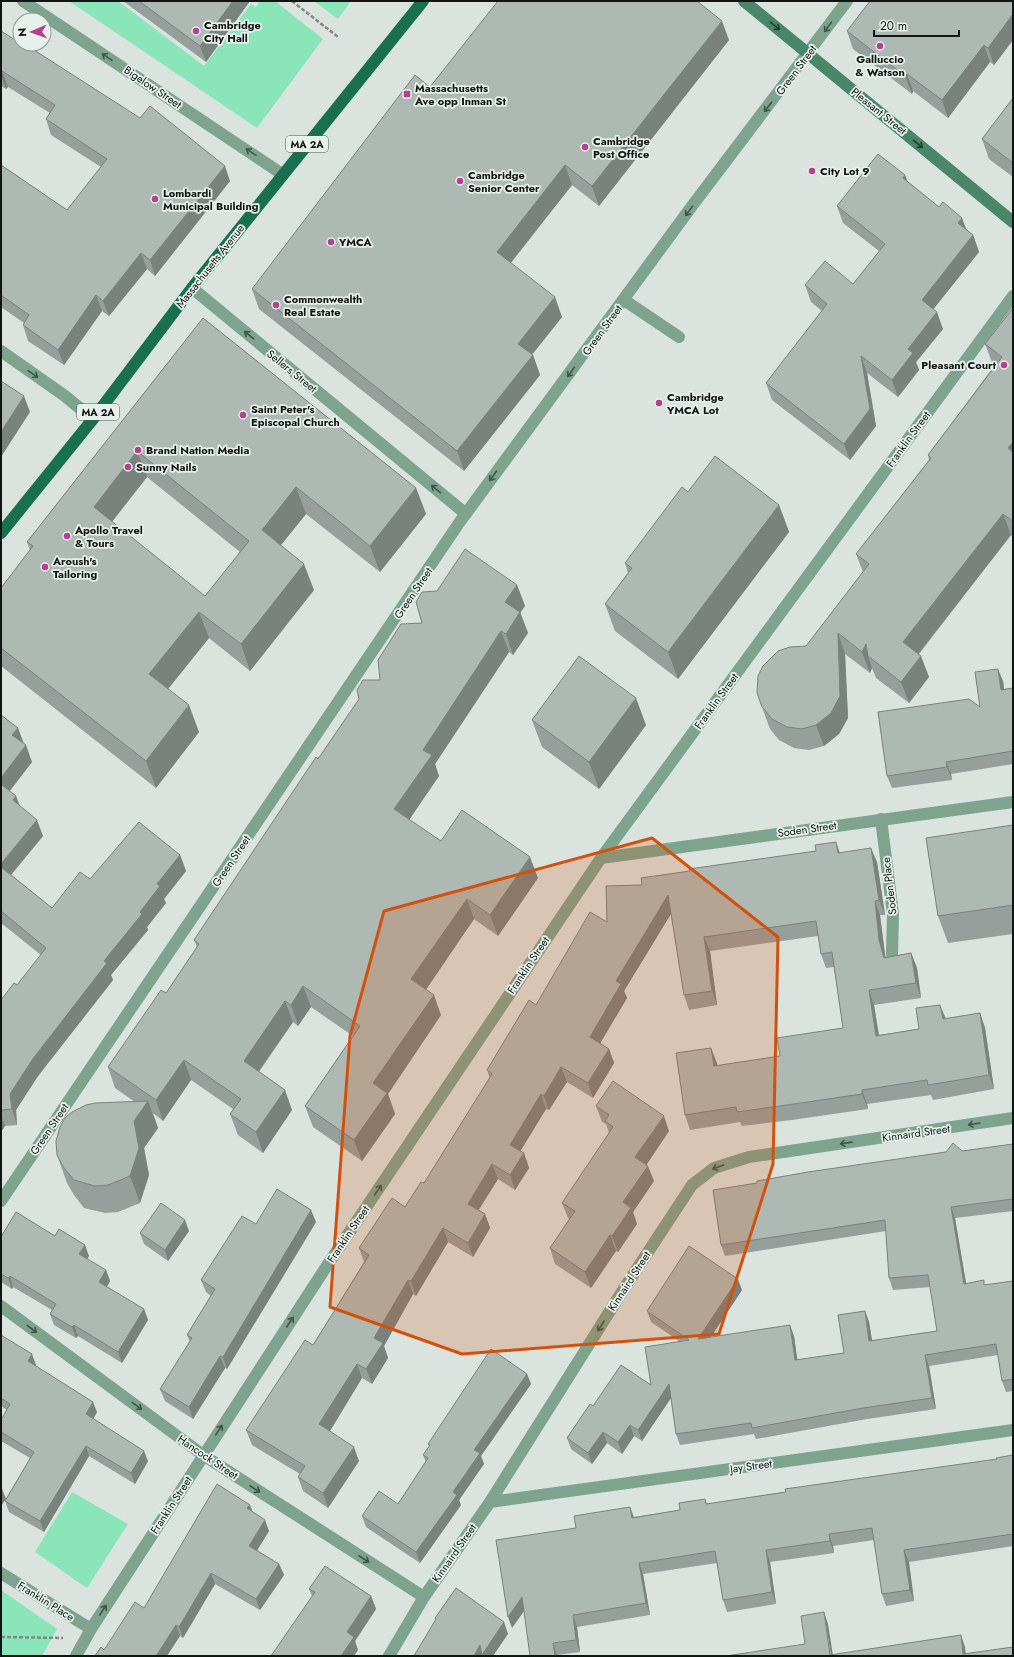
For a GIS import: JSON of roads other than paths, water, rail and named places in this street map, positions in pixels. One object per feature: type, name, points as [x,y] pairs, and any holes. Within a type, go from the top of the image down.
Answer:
[{"type":"main road","name":"Massachusetts Avenue","points":[[1,533],[93,419],[192,288],[282,174],[423,1]]},
{"type":"main road","name":"Pleasant Street","points":[[744,1],[1013,222]]},
{"type":"street","name":"Bigelow Street","points":[[23,1],[39,5],[282,174]]},
{"type":"street","name":"Green Street","points":[[1,1201],[466,514],[847,1]]},
{"type":"street","name":"Sellers Street","points":[[192,288],[466,514]]},
{"type":"street","name":"Franklin Street","points":[[76,1656],[91,1629],[203,1455],[465,1059],[601,858],[1013,296]]},
{"type":"street","points":[[624,300],[680,337]]},
{"type":"street","points":[[1,351],[71,401],[93,419]]},
{"type":"street","name":"Soden Street","points":[[601,858],[1013,802]]},
{"type":"street","name":"Soden Place","points":[[881,819],[894,914],[892,954]]},
{"type":"street","name":"Kinnaird Street","points":[[390,1656],[424,1597],[490,1502],[625,1287],[692,1185],[714,1168],[749,1158],[1013,1118]]},
{"type":"street","name":"Hancock Street","points":[[1,1306],[203,1455],[424,1597]]},
{"type":"street","name":"Jay Street","points":[[490,1502],[1013,1430]]},
{"type":"street","name":"Franklin Place","points":[[1,1573],[91,1629]]},
{"type":"place","name":"Cambridge City Hall","points":[[196,31]]},
{"type":"place","name":"Galluccio & Watson","points":[[880,46]]},
{"type":"place","name":"Massachusetts Ave opp Inman St","points":[[407,94]]},
{"type":"place","name":"Cambridge Post Office","points":[[585,147]]},
{"type":"place","name":"City Lot 9","points":[[812,171]]},
{"type":"place","name":"Cambridge Senior Center","points":[[460,181]]},
{"type":"place","name":"Lombardi Municipal Building","points":[[155,199]]},
{"type":"place","name":"YMCA","points":[[331,242]]},
{"type":"place","name":"Commonwealth Real Estate","points":[[276,305]]},
{"type":"place","name":"Pleasant Court","points":[[1004,365]]},
{"type":"place","name":"Cambridge YMCA Lot","points":[[659,403]]},
{"type":"place","name":"Saint Peter's Episcopal Church","points":[[243,415]]},
{"type":"place","name":"Brand Nation Media","points":[[138,450]]},
{"type":"place","name":"Sunny Nails","points":[[128,467]]},
{"type":"place","name":"Apollo Travel & Tours","points":[[67,536]]},
{"type":"place","name":"Aroush's Tailoring","points":[[45,567]]}]
